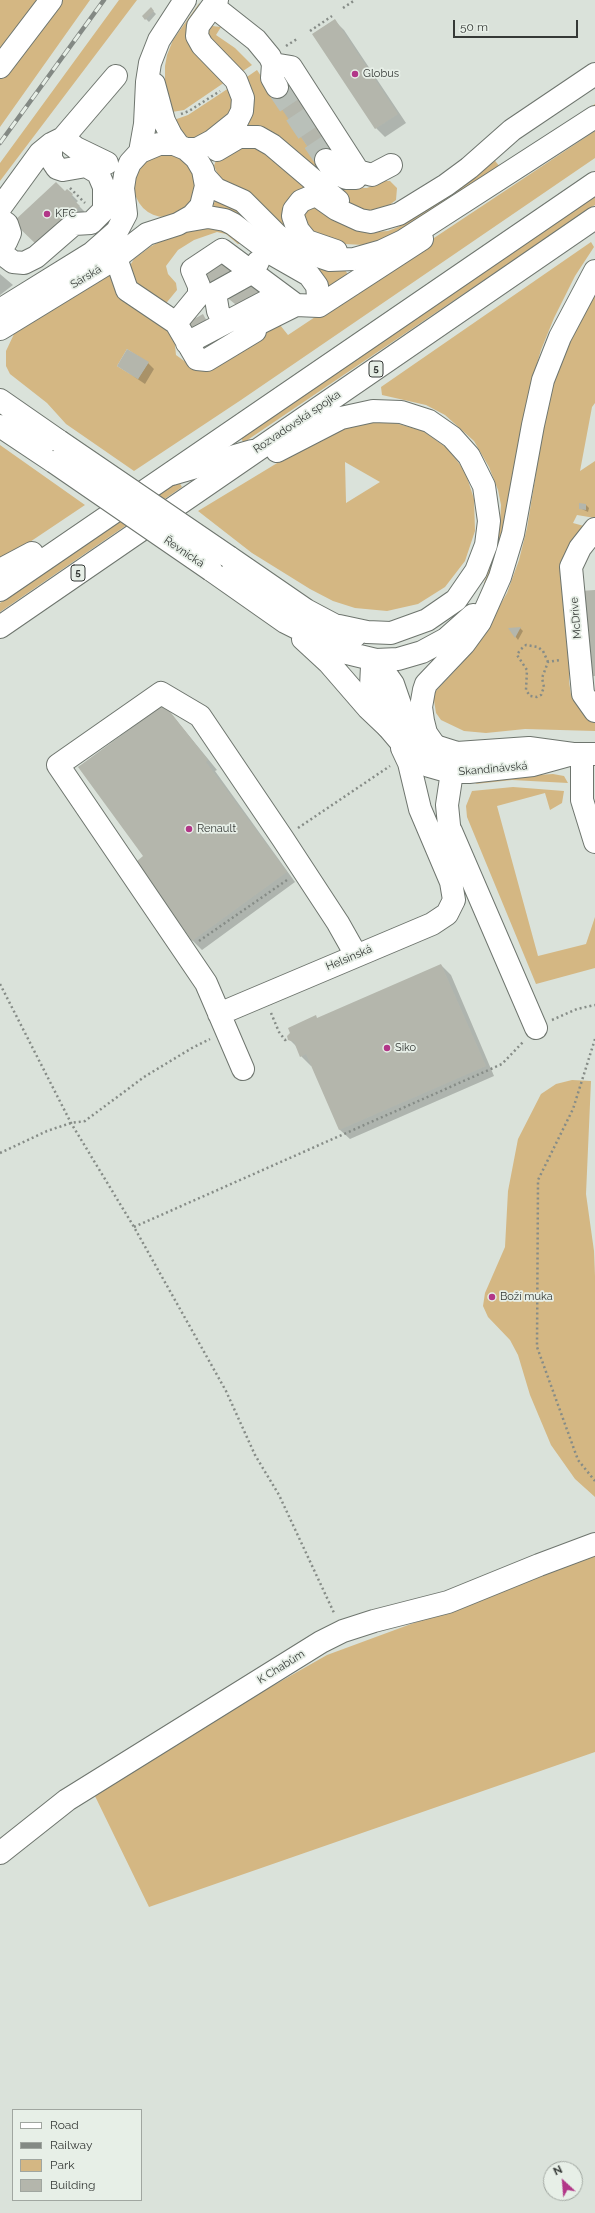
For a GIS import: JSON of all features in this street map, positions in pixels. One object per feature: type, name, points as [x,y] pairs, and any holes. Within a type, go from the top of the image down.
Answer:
[{"type":"main road","points":[[0,67],[51,0]]},
{"type":"main road","name":"Sárská","points":[[1,325],[105,243],[123,221],[126,207],[124,191],[126,169],[137,155],[145,124],[147,82],[150,63],[159,40],[185,0]]},
{"type":"main road","points":[[57,141],[81,141],[119,158],[137,155],[159,144],[197,149],[212,141],[237,121],[242,111],[243,98],[236,80],[202,45],[197,36],[198,26],[215,3],[256,40],[291,67],[358,171],[372,175],[391,165]]},
{"type":"main road","points":[[277,87],[272,78],[278,56]]},
{"type":"main road","points":[[150,63],[156,97],[171,135],[183,148],[196,158],[216,189],[232,194],[243,201],[277,235],[305,253],[330,260],[342,260],[367,256],[392,247],[595,117]]},
{"type":"main road","points":[[392,247],[358,252],[324,248],[307,240],[302,235],[294,222],[294,210],[301,201],[313,196],[319,197],[336,209],[372,222],[390,218],[417,204],[454,178],[512,130],[595,74]]},
{"type":"main road","points":[[0,208],[40,153],[57,141],[116,76]]},
{"type":"main road","points":[[205,174],[212,155],[234,139],[244,136],[258,138],[272,145],[338,200],[355,217]]},
{"type":"main road","points":[[57,141],[110,164],[135,214],[148,224],[161,226],[178,224],[208,217],[225,220],[266,249],[309,275],[317,286],[319,306]]},
{"type":"main road","points":[[0,252],[14,262],[24,263],[36,257],[74,224],[91,223],[104,210],[104,187],[98,173],[86,166],[63,170],[57,168],[51,158],[57,141]]},
{"type":"main road","points":[[326,160],[334,172],[346,178],[356,178],[358,171]]},
{"type":"main road","name":"Sárská","points":[[1,325],[116,258],[148,234],[178,224],[201,206],[206,193],[205,174]]},
{"type":"main road","name":"5","points":[[0,590],[136,495],[595,183]]},
{"type":"main road","points":[[319,306],[420,241],[445,214]]},
{"type":"main road","name":"Rozvadovská spojka","points":[[0,627],[595,218]]},
{"type":"main road","points":[[0,219],[7,224],[10,233],[6,242],[0,246]]},
{"type":"main road","points":[[181,333],[235,318],[266,284],[266,249]]},
{"type":"main road","points":[[116,258],[128,290],[181,333],[197,359],[207,360],[256,331],[235,318]]},
{"type":"main road","points":[[435,746],[426,733],[423,721],[421,707],[424,690],[431,679],[480,622],[506,562],[513,534],[533,425],[546,373],[560,337],[595,271]]},
{"type":"main road","points":[[181,333],[199,295],[199,286],[266,284],[319,306]]},
{"type":"main road","points":[[235,318],[266,284]]},
{"type":"main road","points":[[0,387],[7,404]]},
{"type":"main road","name":"Řevnická","points":[[7,404],[306,610],[339,626]]},
{"type":"main road","points":[[156,519],[318,428],[341,418],[367,411],[391,411],[414,415],[429,421],[452,437],[474,465],[486,498],[487,537],[478,566],[462,594],[450,606],[435,616],[390,633],[367,632],[339,626]]},
{"type":"main road","name":"Řevnická","points":[[0,426],[285,622],[347,653],[376,660]]},
{"type":"main road","name":"5","points":[[184,500],[236,428]]},
{"type":"main road","name":"5","points":[[163,477],[255,451]]},
{"type":"main road","points":[[0,570],[136,495]]},
{"type":"main road","name":"McDrive","points":[[595,529],[580,548],[571,567],[583,694],[595,711]]},
{"type":"main road","points":[[376,660],[411,656],[434,647],[464,625],[491,598]]},
{"type":"main road","points":[[285,622],[329,663],[368,708],[394,735]]},
{"type":"main road","points":[[339,626],[361,641],[376,660]]},
{"type":"main road","points":[[376,660],[385,646],[401,630]]},
{"type":"main road","name":"Skandinávská","points":[[376,660],[371,673],[371,687],[394,735],[418,761],[440,770],[452,772],[533,765],[583,754]]},
{"type":"main road","name":"Skandinávská","points":[[376,660],[393,684],[402,710],[412,725],[422,737],[435,746],[457,752],[529,748],[583,754]]},
{"type":"main road","points":[[243,1069],[206,982],[58,765],[161,693],[200,716],[288,845],[338,923],[356,955]]},
{"type":"main road","name":"Helsinská","points":[[394,735],[409,763],[420,809],[452,882]]},
{"type":"main road","points":[[583,754],[582,800],[595,842]]},
{"type":"main road","name":"Helsinská","points":[[219,1014],[440,920],[447,914],[454,900],[452,882],[451,831],[447,805],[452,772]]},
{"type":"main road","points":[[451,831],[536,1028]]},
{"type":"main road","name":"K Chabům","points":[[0,1853],[67,1800],[320,1642],[343,1631],[448,1602],[595,1544]]},
{"type":"path","points":[[343,8],[355,0]]},
{"type":"path","points":[[310,30],[332,16]]},
{"type":"path","points":[[278,56],[297,39]]},
{"type":"path","points":[[178,115],[189,111],[225,87]]},
{"type":"path","points":[[64,183],[86,204]]},
{"type":"path","points":[[526,645],[538,647],[543,651],[548,662],[542,678],[544,687],[541,694],[537,697],[530,696],[526,690],[527,670],[517,655],[526,645]]},
{"type":"path","points":[[548,662],[562,660]]},
{"type":"path","points":[[293,832],[394,764]]},
{"type":"path","points":[[198,941],[293,875]]},
{"type":"path","points":[[0,984],[71,1123],[134,1227],[226,1391],[255,1455],[279,1495],[313,1571],[343,1631]]},
{"type":"path","points":[[134,1227],[502,1064],[536,1028],[577,1009],[595,1005]]},
{"type":"path","points":[[270,1010],[279,1032],[285,1040],[288,1039]]},
{"type":"path","points":[[595,1039],[573,1109],[538,1180],[537,1347],[578,1460],[595,1481]]},
{"type":"path","points":[[0,1153],[47,1131],[71,1123],[86,1121],[144,1077],[192,1048]]},
{"type":"green space","points":[[0,0],[90,0],[0,127]]},
{"type":"green space","points":[[119,0],[137,0],[0,181],[0,163]]},
{"type":"green space","points":[[200,2],[186,35],[187,40],[190,45],[228,80],[184,110],[172,112],[165,86],[165,66],[167,55],[173,40]]},
{"type":"green space","points":[[212,26],[221,27],[216,35],[235,48],[252,65],[240,73],[204,31]]},
{"type":"green space","points":[[257,70],[320,165],[352,188],[367,188],[385,181],[390,181],[397,188],[396,200],[388,206],[368,212],[350,205],[250,130],[244,123],[244,79]]},
{"type":"green space","points":[[232,86],[237,106],[214,133],[188,141],[171,121],[188,115]]},
{"type":"green space","points":[[595,104],[595,109],[402,235],[364,245],[326,243],[302,223],[305,207],[312,202],[355,228],[375,232],[388,231],[398,227],[492,157],[500,167]]},
{"type":"green space","points":[[595,131],[595,158],[241,400],[134,471],[66,424],[47,403],[10,374],[6,366],[6,351],[14,334],[113,273],[170,329],[174,336],[176,355],[198,371],[207,370],[276,320],[288,335]],"holes":[[[127,349],[148,363],[138,379],[117,366]]]},
{"type":"green space","points":[[237,143],[258,143],[309,188],[296,236],[227,186],[219,177],[214,166],[216,160]]},
{"type":"green space","points":[[159,155],[171,155],[187,164],[194,174],[196,186],[194,198],[187,208],[171,217],[159,217],[148,212],[139,203],[134,192],[134,180],[139,169],[148,160]]},
{"type":"green space","points":[[595,194],[595,205],[243,443],[241,436]]},
{"type":"green space","points":[[219,198],[343,267],[349,276],[329,288],[214,208],[213,204]]},
{"type":"green space","points":[[220,226],[243,243],[238,244],[226,234],[217,232],[194,240],[178,250],[166,266],[168,274],[176,283],[177,290],[163,307],[136,288],[129,267],[134,259],[150,247],[166,238],[183,234],[195,228]]},
{"type":"green space","points":[[591,242],[594,247],[575,276],[554,318],[541,350],[529,391],[513,490],[497,554],[486,584],[484,583],[496,552],[501,505],[498,490],[489,467],[474,441],[445,415],[426,405],[382,395],[381,387]]},
{"type":"green space","points":[[595,283],[595,403],[592,407],[580,471],[595,461],[595,518],[577,515],[573,523],[591,528],[569,615],[569,681],[571,695],[595,715],[595,731],[525,729],[486,733],[464,731],[441,720],[436,713],[433,694],[461,664],[484,633],[507,593],[519,560],[527,528],[548,400],[565,344]]},
{"type":"green space","points":[[365,423],[395,423],[423,431],[447,448],[465,471],[474,499],[475,531],[465,561],[445,587],[418,604],[387,611],[355,608],[333,601],[310,589],[252,553],[198,511],[335,428]],"holes":[[[345,462],[380,482],[346,503]]]},
{"type":"green space","points":[[0,445],[85,505],[0,562]]},
{"type":"green space","points":[[178,480],[182,487],[0,612],[0,603]]},
{"type":"green space","points":[[553,774],[564,776],[568,783],[512,780],[475,784],[481,781],[507,777]]},
{"type":"green space","points":[[513,787],[564,791],[562,803],[550,810],[545,793],[497,806],[538,956],[586,944],[595,917],[595,968],[536,984],[467,817],[466,806],[472,791]]},
{"type":"green space","points":[[572,1080],[591,1081],[586,1194],[594,1251],[595,1276],[595,1497],[575,1479],[551,1445],[530,1395],[518,1355],[510,1340],[488,1317],[483,1306],[485,1293],[505,1247],[508,1191],[518,1139],[541,1094],[556,1084]]},
{"type":"green space","points":[[595,1554],[595,1752],[149,1907],[93,1792],[188,1734],[327,1655]]},
{"type":"building","points":[[151,7],[154,11],[145,20],[142,16]]},
{"type":"building","name":"Globus","points":[[335,19],[398,114],[375,129],[312,34]]},
{"type":"building","points":[[289,79],[338,153],[320,165],[270,92]]},
{"type":"building","name":"KFC","points":[[56,182],[65,191],[67,189],[73,194],[71,197],[80,206],[39,247],[13,222]]},
{"type":"building","points":[[207,249],[275,303],[259,323],[191,269]]},
{"type":"building","points":[[203,314],[216,339],[211,342],[185,324]]},
{"type":"building","points":[[127,349],[149,362],[138,379],[117,366]]},
{"type":"building","points":[[579,503],[586,504],[586,510],[579,509]]},
{"type":"building","points":[[595,590],[595,676],[586,677],[580,591]]},
{"type":"building","points":[[521,627],[515,638],[508,628]]},
{"type":"building","name":"Renault","points":[[164,704],[208,760],[206,762],[287,872],[192,941],[136,862],[143,856],[78,767]]},
{"type":"building","name":"Siko","points":[[441,964],[486,1066],[339,1130],[306,1054],[300,1057],[294,1042],[288,1040],[287,1036],[290,1033],[288,1028],[316,1015],[317,1018]]},
{"type":"tunnel","points":[[277,87],[326,160]]},
{"type":"railway","points":[[0,143],[104,0]]},
{"type":"place","name":"Globus","points":[[355,74]]},
{"type":"place","name":"KFC","points":[[47,214]]},
{"type":"place","name":"Renault","points":[[189,829]]},
{"type":"place","name":"Siko","points":[[387,1048]]},
{"type":"place","name":"Boží muka","points":[[492,1297]]}]
